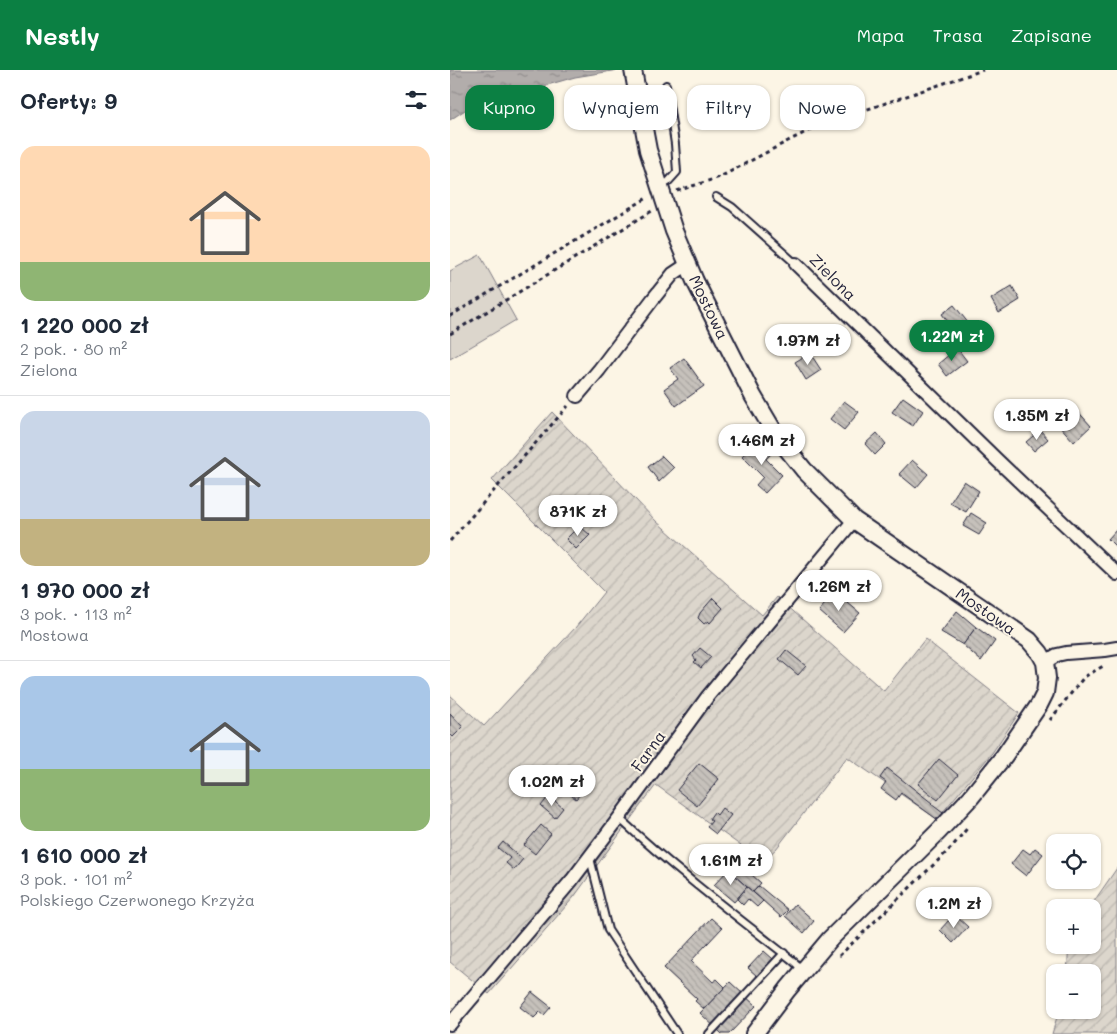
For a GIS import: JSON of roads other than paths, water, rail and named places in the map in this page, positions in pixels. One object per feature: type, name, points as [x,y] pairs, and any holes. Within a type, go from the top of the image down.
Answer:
[{"type":"street","name":"Mostowa","points":[[633,70],[648,150],[662,195],[688,264],[753,396],[776,435],[804,470],[854,520],[1029,640],[1045,662]]},
{"type":"street","points":[[577,396],[673,274],[688,264]]},
{"type":"street","name":"Zielona","points":[[796,264],[1117,574]]},
{"type":"street","name":"Farna","points":[[450,1024],[498,969],[589,857],[708,696],[854,520]]},
{"type":"street","points":[[754,1034],[788,989],[830,939],[939,831],[1004,756],[1039,705],[1045,693],[1047,678],[1045,662],[1057,655],[1066,653],[1117,648]]},
{"type":"lane","points":[[662,195],[668,182],[677,172],[666,84]]},
{"type":"lane","name":"Zielona","points":[[716,196],[732,207],[796,264]]},
{"type":"lane","points":[[619,818],[652,848],[804,971]]},
{"type":"lane","points":[[589,857],[608,930],[676,1034]]},
{"type":"lane","points":[[709,1034],[784,953]]},
{"type":"water","points":[[450,70],[618,70],[575,77],[547,85],[465,85],[465,110],[450,120]]}]
